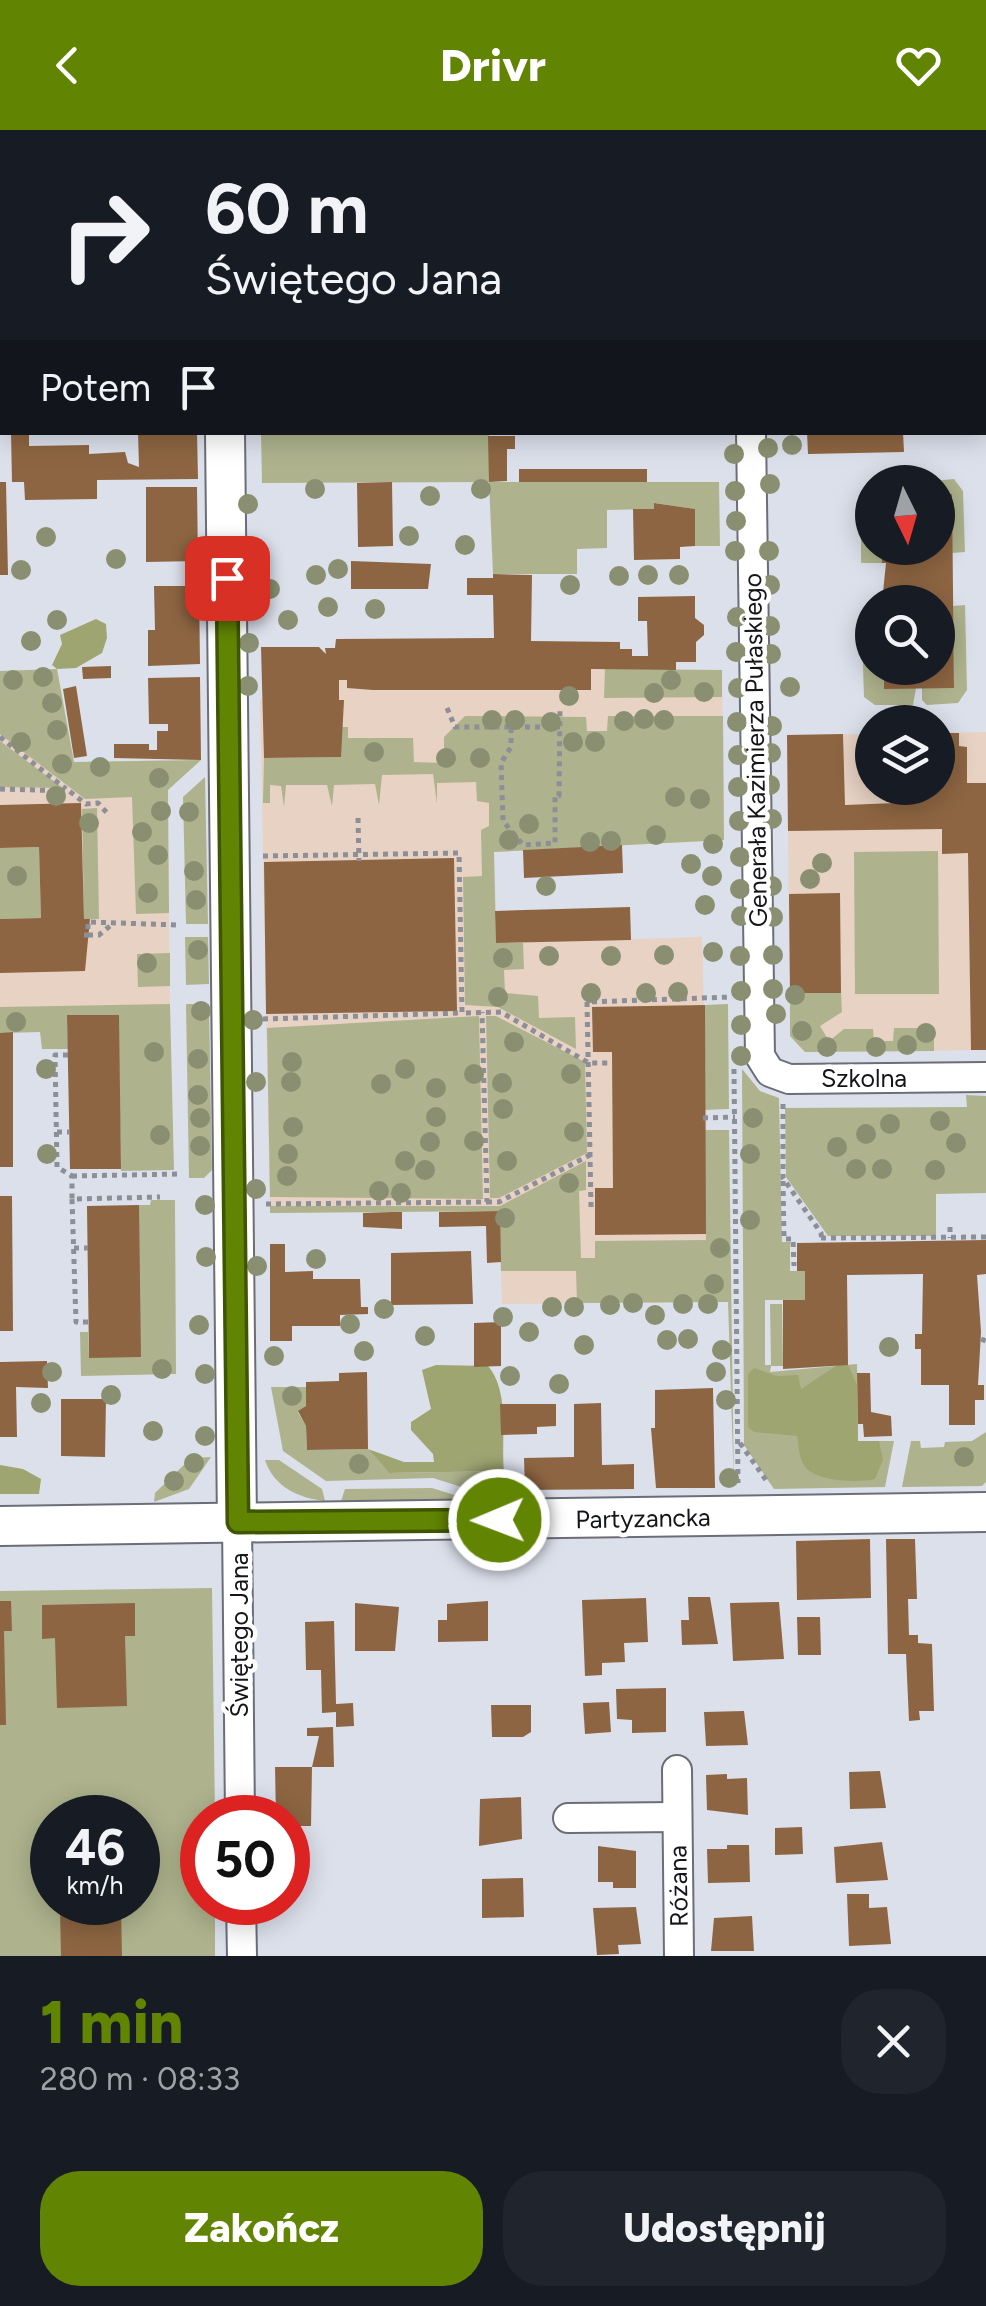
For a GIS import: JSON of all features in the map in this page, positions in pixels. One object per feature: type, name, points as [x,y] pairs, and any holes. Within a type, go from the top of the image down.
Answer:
[{"type":"main road","name":"Świętego Jana","points":[[225,435],[238,1522]]},
{"type":"main road","name":"Partyzancka","points":[[0,1526],[986,1512]]},
{"type":"street","name":"Generała Kazimierza Pułaskiego","points":[[751,435],[758,1044],[765,1066]]},
{"type":"street","name":"Szkolna","points":[[765,1066],[789,1078],[980,1079]]},
{"type":"street","name":"Świętego Jana","points":[[238,1522],[240,1795]]},
{"type":"street","name":"Różana","points":[[677,1770],[678,1956]]},
{"type":"street","name":"Różana","points":[[568,1818],[677,1817]]},
{"type":"street","points":[[241,1925],[242,1956]]},
{"type":"path","points":[[511,727],[511,747],[501,763],[502,821],[523,846],[555,843],[560,706]]},
{"type":"path","points":[[447,708],[455,726],[560,727]]},
{"type":"path","points":[[0,738],[86,804],[98,803],[108,814]]},
{"type":"path","points":[[0,788],[69,791]]},
{"type":"path","points":[[358,818],[359,858]]},
{"type":"path","points":[[260,857],[359,858],[458,852],[462,1012]]},
{"type":"path","points":[[110,926],[99,935],[86,935],[88,922],[110,926],[178,925]]},
{"type":"path","points":[[590,1207],[587,1002],[732,996]]},
{"type":"path","points":[[482,1012],[488,1202]]},
{"type":"path","points":[[262,1019],[501,1012],[589,1062],[612,1063]]},
{"type":"path","points":[[68,1055],[55,1055],[57,1167],[72,1176],[182,1174]]},
{"type":"path","points":[[734,1066],[738,1494]]},
{"type":"path","points":[[782,1096],[784,1239],[793,1238],[794,1266]]},
{"type":"path","points":[[703,1118],[735,1118]]},
{"type":"path","points":[[56,1132],[69,1132]]},
{"type":"path","points":[[266,1204],[500,1202],[590,1155]]},
{"type":"path","points":[[72,1176],[76,1322],[88,1322]]},
{"type":"path","points":[[783,1178],[822,1240],[986,1238]]},
{"type":"path","points":[[72,1199],[160,1197]]},
{"type":"path","points":[[950,1227],[950,1238]]},
{"type":"path","points":[[74,1248],[88,1248]]},
{"type":"path","points":[[738,1440],[775,1494]]},
{"type":"shaded area","points":[[374,668],[722,670],[724,840],[494,852],[497,943],[702,937],[711,1302],[502,1304],[499,1211],[270,1213],[260,700]]},
{"type":"shaded area","points":[[57,669],[74,762],[167,760],[170,1010],[53,1012],[41,1032],[0,1033],[0,671]]},
{"type":"shaded area","points":[[986,732],[986,1050],[805,1052],[790,1036],[787,735],[855,734],[855,805],[955,805],[955,733]]},
{"type":"green space","points":[[261,435],[489,435],[490,482],[719,482],[720,546],[695,546],[694,509],[655,503],[654,509],[607,510],[607,548],[577,549],[577,574],[493,574],[489,482],[262,483]]},
{"type":"green space","points":[[955,480],[963,491],[965,552],[955,553]]},
{"type":"green space","points":[[965,605],[967,690],[958,703],[927,705],[922,700],[922,688],[955,685],[955,606]]},
{"type":"green space","points":[[96,619],[106,624],[102,653],[76,668],[57,669],[52,665],[62,644],[60,635]]},
{"type":"green space","points":[[57,669],[74,762],[201,760],[168,790],[169,913],[136,914],[132,797],[85,799],[0,734],[0,671]]},
{"type":"green space","points":[[605,669],[722,670],[722,697],[604,698]]},
{"type":"green space","points":[[864,685],[916,688],[913,705],[875,705],[864,697]]},
{"type":"green space","points":[[465,716],[586,717],[587,731],[607,731],[608,716],[723,716],[724,840],[494,852],[496,943],[523,943],[524,969],[504,970],[505,993],[538,996],[539,1018],[575,1017],[576,1049],[498,1007],[465,1005],[463,877],[482,876],[481,830],[489,826],[489,803],[477,801],[476,782],[437,783],[437,804],[433,774],[382,775],[379,805],[375,784],[334,785],[332,806],[327,785],[286,785],[284,807],[281,786],[270,785],[270,803],[263,803],[264,758],[340,757],[340,727],[348,727],[348,738],[413,738],[414,762],[444,763],[444,737]]},
{"type":"green space","points":[[0,741],[63,788],[0,787]]},
{"type":"green space","points":[[205,777],[208,924],[186,924],[183,797]]},
{"type":"green space","points":[[97,808],[99,919],[84,919],[82,809]]},
{"type":"green space","points":[[39,847],[41,918],[0,919],[0,848]]},
{"type":"green space","points":[[938,851],[939,994],[855,994],[854,852]]},
{"type":"green space","points":[[185,937],[208,937],[209,984],[186,985]]},
{"type":"green space","points":[[170,953],[170,986],[138,987],[137,954]]},
{"type":"green space","points":[[790,993],[841,993],[842,1012],[820,1026],[829,1041],[844,1029],[873,1029],[874,1041],[893,1041],[894,1028],[934,1028],[934,1051],[805,1052],[790,1036]]},
{"type":"green space","points":[[170,1004],[174,1170],[121,1171],[118,1015],[67,1016],[68,1049],[42,1049],[40,1032],[0,1033],[0,1007]]},
{"type":"green space","points":[[186,1004],[209,1004],[212,1170],[204,1178],[189,1178]]},
{"type":"green space","points":[[728,1004],[729,1109],[703,1110],[705,1005]]},
{"type":"green space","points":[[479,1016],[483,1199],[270,1197],[267,1028]]},
{"type":"green space","points":[[486,1016],[496,1016],[585,1062],[587,1153],[499,1198],[490,1198]]},
{"type":"green space","points":[[742,1069],[760,1091],[779,1098],[782,1242],[790,1242],[790,1271],[805,1271],[805,1300],[765,1300],[765,1365],[771,1365],[770,1304],[782,1304],[783,1366],[771,1366],[770,1372],[857,1364],[858,1441],[894,1441],[885,1487],[774,1489],[744,1445]]},
{"type":"green space","points":[[966,1095],[986,1096],[986,1193],[936,1194],[936,1236],[828,1236],[786,1177],[785,1108],[967,1107]]},
{"type":"green space","points":[[703,1130],[729,1130],[734,1487],[728,1302],[577,1303],[576,1271],[501,1271],[499,1211],[270,1213],[270,1206],[500,1206],[586,1161],[586,1190],[579,1191],[581,1258],[595,1258],[595,1241],[706,1240]]},
{"type":"green space","points":[[151,1200],[175,1200],[176,1374],[81,1376],[80,1332],[88,1332],[89,1358],[139,1205],[150,1205]]},
{"type":"green space","points":[[436,1365],[488,1366],[495,1376],[502,1402],[504,1471],[389,1473],[368,1449],[404,1462],[434,1462],[433,1454],[411,1430],[411,1422],[431,1409],[422,1370]]},
{"type":"green space","points":[[837,1365],[848,1365],[857,1385],[858,1441],[879,1441],[883,1460],[875,1479],[849,1481],[819,1476],[803,1464],[797,1436],[754,1432],[748,1427],[748,1374],[754,1368],[777,1376],[798,1375],[801,1389]]},
{"type":"green space","points":[[271,1387],[306,1387],[306,1406],[298,1412],[306,1426],[307,1450],[368,1449],[389,1473],[504,1471],[504,1492],[480,1493],[433,1478],[326,1481],[283,1451]]},
{"type":"green space","points":[[986,1432],[986,1482],[982,1486],[902,1487],[911,1441],[920,1441],[921,1448],[944,1447],[945,1442],[972,1441]]},
{"type":"green space","points":[[211,1457],[189,1489],[154,1502],[155,1493],[191,1458]]},
{"type":"green space","points":[[265,1460],[279,1460],[322,1489],[325,1501],[288,1490],[274,1477]]},
{"type":"green space","points":[[0,1465],[23,1469],[41,1479],[39,1494],[0,1494]]},
{"type":"green space","points":[[432,1488],[467,1499],[341,1501],[345,1489]]},
{"type":"green space","points":[[212,1588],[215,1795],[180,1795],[180,1925],[215,1925],[215,1956],[0,1956],[0,1591]]},
{"type":"building","points":[[11,435],[29,435],[29,446],[89,445],[89,454],[125,452],[128,463],[139,467],[138,435],[197,435],[198,479],[97,480],[97,499],[25,500],[24,482],[12,482]]},
{"type":"building","points":[[807,435],[903,435],[904,452],[808,454]]},
{"type":"building","points":[[488,436],[515,436],[515,449],[507,449],[507,481],[489,482]]},
{"type":"building","points":[[519,469],[647,469],[647,482],[519,482]]},
{"type":"building","points":[[0,482],[6,482],[8,575],[0,575]]},
{"type":"building","points":[[392,482],[393,546],[358,547],[357,483]]},
{"type":"building","points":[[146,487],[197,487],[198,561],[146,562]]},
{"type":"building","points":[[654,503],[695,509],[695,546],[680,547],[680,559],[634,560],[633,509],[654,509]]},
{"type":"building","points":[[351,561],[431,564],[428,589],[351,589]]},
{"type":"building","points":[[886,565],[953,565],[953,585],[884,585]]},
{"type":"building","points":[[493,574],[532,575],[531,641],[620,642],[620,649],[632,649],[632,656],[648,656],[647,621],[638,621],[638,597],[695,596],[695,618],[704,625],[704,635],[696,642],[696,662],[676,662],[676,670],[591,669],[591,690],[373,690],[347,688],[347,680],[339,680],[339,700],[344,700],[341,757],[264,758],[261,647],[319,647],[326,654],[325,648],[335,648],[336,639],[494,638],[493,595],[467,595],[467,578],[493,578]]},
{"type":"building","points":[[154,586],[199,586],[200,664],[148,666],[148,630],[155,630]]},
{"type":"building","points":[[111,666],[111,678],[83,679],[82,667]]},
{"type":"building","points":[[200,677],[201,760],[114,758],[114,744],[149,744],[149,750],[157,750],[157,731],[168,731],[168,724],[149,724],[148,678]]},
{"type":"building","points":[[884,685],[954,685],[954,688],[884,689]]},
{"type":"building","points":[[76,686],[87,756],[74,758],[63,689]]},
{"type":"building","points":[[955,733],[959,733],[959,746],[967,747],[967,783],[986,783],[986,1050],[971,1050],[968,853],[942,854],[942,829],[788,831],[787,735],[843,734],[845,805],[955,805]]},
{"type":"building","points":[[81,803],[84,919],[90,919],[85,971],[0,973],[0,919],[41,918],[39,847],[0,848],[0,805]]},
{"type":"building","points":[[622,845],[623,873],[524,878],[523,850]]},
{"type":"building","points":[[454,858],[457,1011],[266,1014],[264,862]]},
{"type":"building","points":[[840,893],[841,993],[790,993],[789,894]]},
{"type":"building","points":[[630,907],[631,940],[496,943],[495,911]]},
{"type":"building","points":[[705,1005],[706,1234],[595,1235],[595,1188],[613,1188],[612,1052],[593,1052],[592,1007]]},
{"type":"building","points":[[67,1015],[119,1015],[121,1169],[70,1169]]},
{"type":"building","points":[[13,1032],[13,1167],[0,1167],[0,1033]]},
{"type":"building","points":[[0,1196],[12,1196],[13,1331],[0,1331]]},
{"type":"building","points":[[139,1205],[141,1357],[89,1358],[87,1206]]},
{"type":"building","points":[[500,1211],[501,1262],[487,1263],[486,1226],[439,1227],[439,1212]]},
{"type":"building","points":[[402,1212],[402,1229],[363,1227],[363,1213]]},
{"type":"building","points":[[986,1240],[986,1274],[977,1275],[981,1332],[978,1385],[984,1385],[984,1400],[975,1400],[975,1425],[949,1425],[949,1385],[921,1385],[921,1349],[915,1349],[915,1334],[922,1334],[923,1274],[847,1275],[848,1365],[783,1369],[783,1300],[805,1300],[805,1271],[797,1271],[797,1243]]},
{"type":"building","points":[[270,1244],[285,1244],[285,1272],[313,1271],[313,1279],[360,1279],[361,1307],[368,1307],[368,1314],[340,1315],[340,1326],[292,1326],[292,1341],[270,1341]]},
{"type":"building","points":[[471,1251],[473,1304],[391,1305],[391,1253]]},
{"type":"building","points":[[501,1322],[501,1366],[474,1367],[474,1323]]},
{"type":"building","points":[[47,1361],[48,1388],[16,1387],[17,1437],[0,1437],[0,1362]]},
{"type":"building","points":[[367,1372],[368,1449],[307,1450],[306,1426],[298,1411],[306,1406],[306,1382],[339,1381],[339,1373]]},
{"type":"building","points":[[857,1373],[870,1373],[871,1412],[891,1416],[892,1436],[864,1437],[863,1424],[858,1424]]},
{"type":"building","points":[[713,1388],[715,1488],[656,1488],[651,1428],[655,1428],[655,1390]]},
{"type":"building","points":[[61,1399],[106,1399],[105,1457],[61,1456]]},
{"type":"building","points":[[601,1403],[602,1465],[634,1464],[634,1489],[525,1490],[524,1458],[574,1457],[574,1404]]},
{"type":"building","points":[[500,1404],[556,1404],[556,1426],[537,1427],[537,1434],[501,1435]]},
{"type":"building","points":[[870,1539],[871,1598],[797,1600],[796,1541]]},
{"type":"building","points":[[886,1539],[915,1539],[917,1599],[908,1599],[909,1635],[918,1635],[918,1643],[932,1644],[934,1711],[919,1711],[920,1720],[909,1721],[906,1654],[888,1654]]},
{"type":"building","points":[[688,1597],[710,1597],[718,1644],[682,1645],[681,1620],[689,1620]]},
{"type":"building","points":[[646,1598],[648,1642],[624,1643],[625,1662],[602,1663],[602,1675],[585,1676],[582,1600]]},
{"type":"building","points":[[0,1601],[11,1601],[12,1631],[4,1631],[6,1725],[0,1725]]},
{"type":"building","points":[[488,1601],[488,1641],[438,1642],[438,1620],[447,1620],[447,1604]]},
{"type":"building","points":[[779,1602],[784,1659],[733,1661],[730,1603]]},
{"type":"building","points":[[135,1603],[135,1636],[125,1636],[127,1706],[57,1708],[55,1638],[42,1639],[42,1605]]},
{"type":"building","points":[[355,1603],[399,1607],[395,1651],[355,1651]]},
{"type":"building","points":[[797,1617],[820,1617],[821,1655],[798,1655]]},
{"type":"building","points":[[334,1621],[336,1704],[353,1703],[354,1726],[336,1727],[336,1712],[322,1713],[321,1670],[306,1670],[305,1622]]},
{"type":"building","points":[[666,1688],[666,1732],[632,1733],[632,1720],[617,1719],[616,1689]]},
{"type":"building","points":[[609,1702],[611,1732],[585,1734],[583,1703]]},
{"type":"building","points":[[491,1705],[531,1705],[531,1732],[523,1737],[492,1737]]},
{"type":"building","points":[[744,1711],[748,1745],[706,1746],[704,1712]]},
{"type":"building","points":[[333,1727],[334,1767],[312,1767],[319,1736],[307,1736],[307,1728]]},
{"type":"building","points":[[275,1767],[312,1767],[311,1826],[310,1795],[276,1795]]},
{"type":"building","points":[[880,1771],[886,1808],[850,1809],[849,1772]]},
{"type":"building","points":[[727,1774],[727,1779],[747,1778],[748,1815],[707,1810],[706,1775]]},
{"type":"building","points":[[521,1797],[522,1839],[479,1846],[480,1799]]},
{"type":"building","points":[[802,1827],[803,1854],[775,1855],[775,1828]]},
{"type":"building","points":[[882,1842],[888,1880],[836,1883],[834,1847]]},
{"type":"building","points":[[727,1845],[749,1845],[750,1882],[708,1883],[707,1849],[727,1849]]},
{"type":"building","points":[[598,1846],[636,1851],[636,1888],[613,1888],[613,1882],[598,1882]]},
{"type":"building","points":[[523,1878],[524,1917],[482,1918],[482,1879]]},
{"type":"building","points":[[847,1894],[869,1894],[869,1908],[887,1907],[891,1944],[849,1946]]},
{"type":"building","points":[[636,1907],[641,1944],[618,1945],[619,1954],[597,1955],[593,1908]]},
{"type":"building","points":[[752,1916],[754,1951],[711,1951],[714,1918]]},
{"type":"building","points":[[60,1925],[121,1925],[122,1956],[61,1956]]},
{"type":"route","points":[[227,578],[238,1522],[499,1520]]}]
